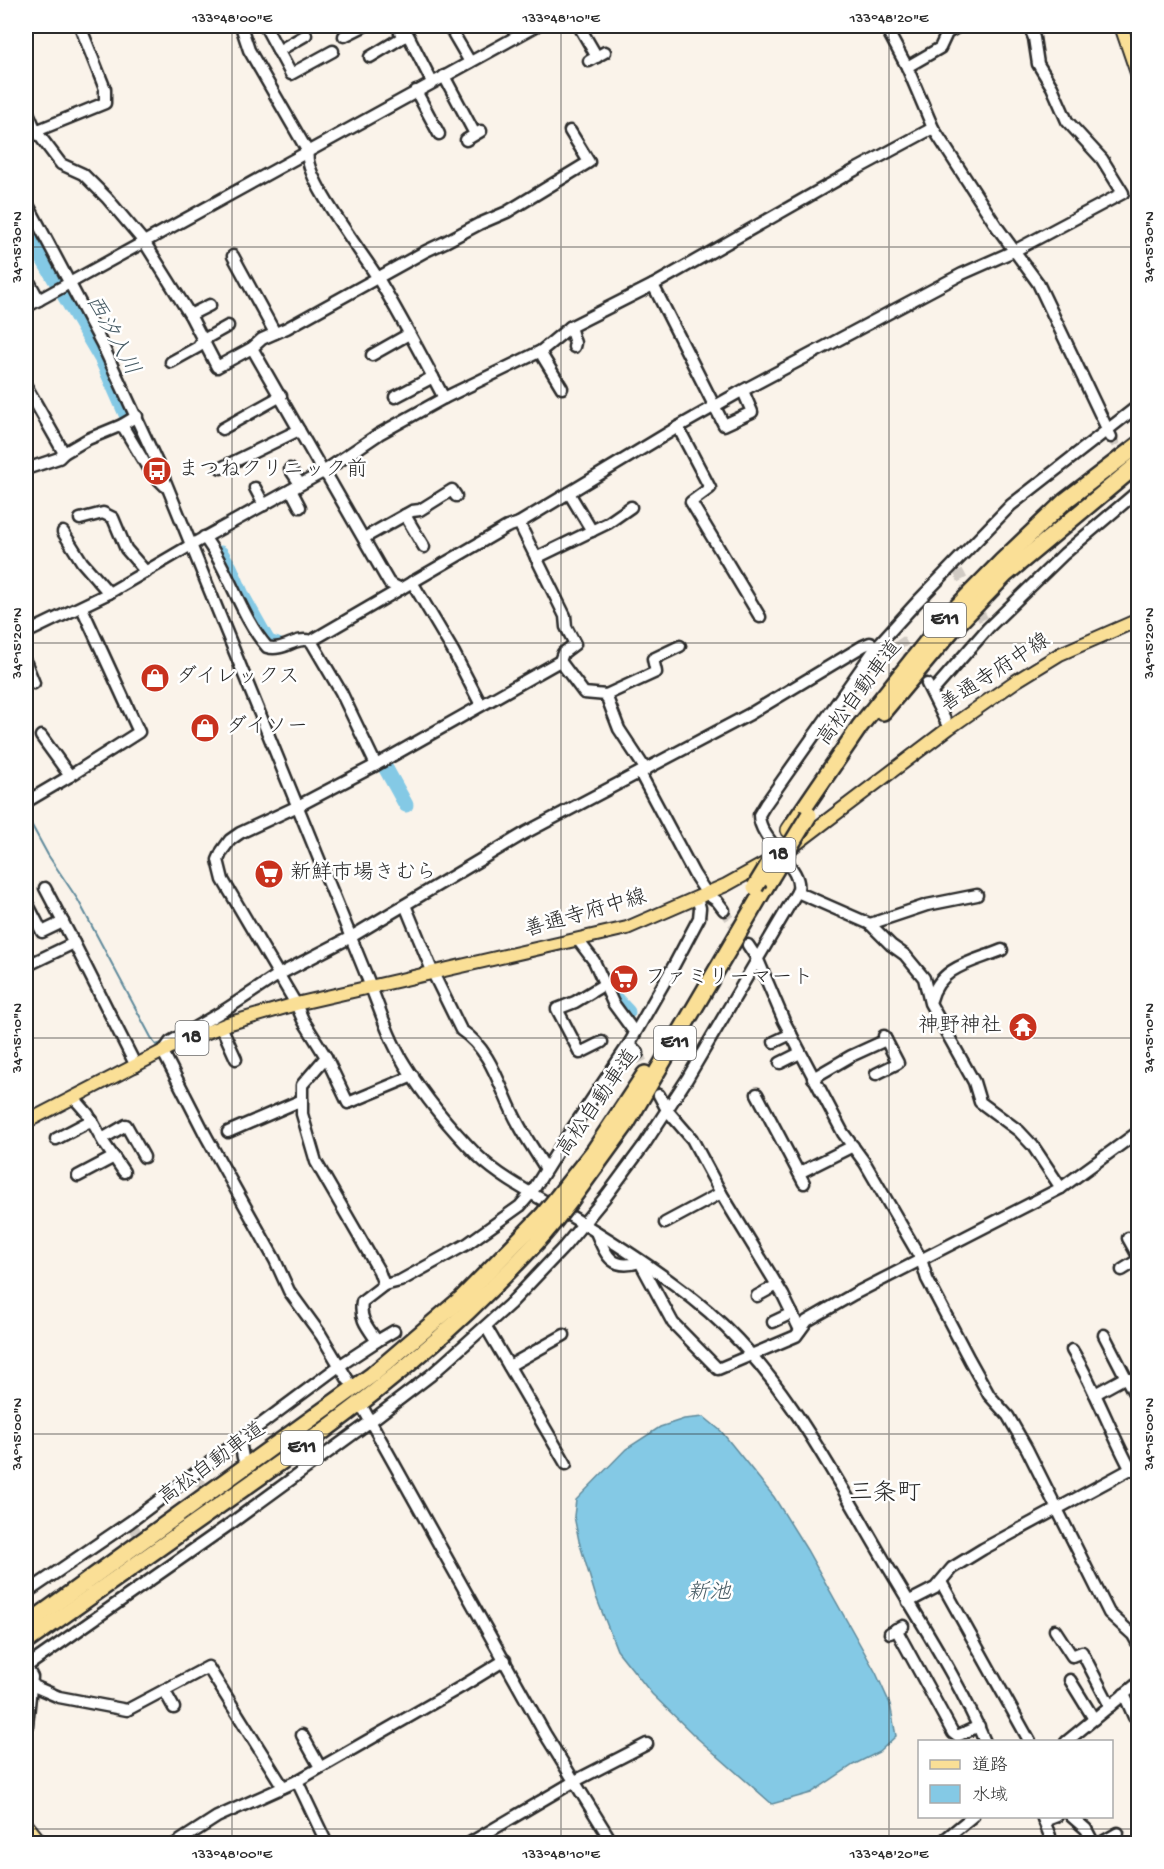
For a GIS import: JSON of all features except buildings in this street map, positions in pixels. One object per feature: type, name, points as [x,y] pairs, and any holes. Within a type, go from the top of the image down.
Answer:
[{"type":"highway","name":"高松自動車道","points":[[565,1197],[658,1056],[789,830],[860,726],[945,619],[1000,562],[1065,501],[1138,445]]},
{"type":"highway","name":"高松自動車道","points":[[26,1625],[372,1375],[462,1298],[548,1219],[627,1123],[809,815],[867,732],[952,630],[1005,575],[1138,475]]},
{"type":"highway","name":"高松自動車道","points":[[26,1642],[375,1393],[472,1309],[537,1243],[548,1219]]},
{"type":"main road","points":[[1121,26],[1138,76]]},
{"type":"main road","name":"善通寺府中線","points":[[26,1122],[163,1052],[221,1026],[262,1012],[627,928],[702,896],[780,855],[852,804],[949,728],[1016,681],[1060,654],[1138,620]]},
{"type":"main road","points":[[26,1824],[42,1844]]},
{"type":"street","points":[[36,131],[105,103],[105,89],[80,26]]},
{"type":"street","points":[[241,26],[249,50],[308,152],[306,160],[324,195],[341,226],[378,278],[444,398]]},
{"type":"street","points":[[265,26],[291,74],[333,51]]},
{"type":"street","points":[[344,36],[364,26]]},
{"type":"street","points":[[397,26],[403,37]]},
{"type":"street","points":[[448,26],[470,62]]},
{"type":"street","points":[[26,307],[536,26]]},
{"type":"street","points":[[579,26],[597,57]]},
{"type":"street","points":[[885,26],[907,67],[933,128],[1014,251],[1038,283],[1109,433]]},
{"type":"street","points":[[907,67],[940,48],[947,33],[959,26]]},
{"type":"street","points":[[204,537],[218,555],[235,592],[267,647],[280,649],[300,639],[311,641],[507,527],[519,523],[569,494],[714,406],[962,274],[1014,251],[1123,193],[1102,159],[1067,121],[1052,87],[1041,70],[1029,26]]},
{"type":"street","points":[[278,51],[306,35]]},
{"type":"street","points":[[370,57],[408,35],[432,82]]},
{"type":"street","points":[[444,76],[474,135]]},
{"type":"street","points":[[416,91],[439,134]]},
{"type":"street","points":[[26,108],[36,131],[61,164],[83,174],[107,198],[145,243],[190,315],[217,367],[252,348],[262,339],[426,251],[507,212],[589,162],[570,131]]},
{"type":"street","points":[[26,633],[109,593],[322,472],[379,434],[444,398],[541,351],[570,327],[653,285],[933,128]]},
{"type":"street","points":[[26,201],[64,286],[106,363],[149,470],[170,490]]},
{"type":"street","points":[[233,256],[243,284],[275,333]]},
{"type":"street","points":[[26,276],[39,300]]},
{"type":"street","points":[[653,285],[724,425],[752,412],[742,391]]},
{"type":"street","points":[[190,315],[210,305]]},
{"type":"street","points":[[171,362],[228,326]]},
{"type":"street","points":[[570,327],[574,347]]},
{"type":"street","points":[[372,355],[409,334]]},
{"type":"street","points":[[252,348],[389,584],[401,589]]},
{"type":"street","points":[[541,351],[562,388]]},
{"type":"street","points":[[396,397],[433,377]]},
{"type":"street","points":[[26,386],[64,453]]},
{"type":"street","points":[[222,429],[281,396]]},
{"type":"street","points":[[26,1735],[32,1677],[26,1666],[162,1571],[228,1521],[257,1503],[431,1375],[510,1304],[564,1247],[621,1177],[667,1110],[797,892],[799,887],[797,876],[761,830],[759,815],[893,628],[956,568],[1011,505],[1109,433],[1138,406]]},
{"type":"street","points":[[26,469],[59,458],[88,439],[129,421]]},
{"type":"street","points":[[129,421],[170,490],[371,987],[397,1049],[413,1077],[437,1110],[479,1157],[509,1179],[596,1232],[709,1312],[751,1355],[805,1428],[965,1697],[984,1740]]},
{"type":"street","points":[[678,427],[711,488],[692,502],[760,617]]},
{"type":"street","points":[[221,468],[299,430]]},
{"type":"street","points":[[291,469],[300,507]]},
{"type":"street","points":[[255,488],[264,505]]},
{"type":"street","points":[[364,538],[412,511],[420,510],[452,490],[456,496]]},
{"type":"street","points":[[949,728],[929,688],[987,626],[1064,554],[1138,491]]},
{"type":"street","points":[[569,494],[592,531]]},
{"type":"street","points":[[536,558],[592,531],[631,507]]},
{"type":"street","points":[[80,519],[103,513],[113,518],[126,549],[146,572]]},
{"type":"street","points":[[405,515],[424,547]]},
{"type":"street","points":[[413,1077],[348,1103],[326,1057],[223,880],[218,860],[230,840],[240,833],[376,765],[560,661],[563,653],[575,644],[566,627],[565,616],[519,523]]},
{"type":"street","points":[[63,532],[82,562],[109,593]]},
{"type":"street","points":[[412,582],[453,651],[481,705]]},
{"type":"street","points":[[26,802],[139,732],[82,608]]},
{"type":"street","points":[[893,628],[899,639]]},
{"type":"street","points":[[311,641],[341,692],[376,765]]},
{"type":"street","points":[[348,1380],[321,1335],[289,1292],[275,1260],[211,1144],[163,1052],[170,1042],[225,1010],[278,975],[351,937],[525,833],[750,714],[863,646],[870,644],[878,646]]},
{"type":"street","points":[[560,661],[584,693],[606,695],[656,672],[653,658],[680,646]]},
{"type":"street","points":[[26,663],[34,683]]},
{"type":"street","points":[[376,1341],[360,1314],[362,1302],[384,1285],[399,1281],[467,1244],[520,1206],[532,1192],[629,1044],[699,918],[702,896],[694,874],[619,729],[606,695]]},
{"type":"street","points":[[41,736],[70,776]]},
{"type":"street","points":[[45,888],[136,1066]]},
{"type":"street","points":[[797,892],[870,924],[905,955],[924,978],[930,1003],[974,1082],[980,1102],[1019,1131],[1033,1146],[1061,1188]]},
{"type":"street","points":[[870,924],[927,905],[977,895]]},
{"type":"street","points":[[702,896],[717,901],[724,910]]},
{"type":"street","points":[[26,902],[42,932],[63,922]]},
{"type":"street","points":[[405,905],[433,973],[461,1030],[485,1054],[497,1075],[518,1124],[546,1169]]},
{"type":"street","points":[[578,940],[594,961],[613,1004],[635,1033]]},
{"type":"street","points":[[26,966],[74,943]]},
{"type":"street","points":[[748,945],[758,960],[790,1034],[813,1078],[843,1133],[854,1146],[921,1259],[927,1279],[989,1395],[1008,1416],[1109,1613],[1133,1635],[1138,1644]]},
{"type":"street","points":[[930,1003],[934,987],[948,973],[1002,950]]},
{"type":"street","points":[[602,1042],[580,1053],[557,1009],[603,985]]},
{"type":"street","points":[[221,1026],[236,1059]]},
{"type":"street","points":[[774,1042],[790,1034]]},
{"type":"street","points":[[813,1078],[885,1038],[898,1063],[876,1074]]},
{"type":"street","points":[[629,1044],[638,1053]]},
{"type":"street","points":[[780,1063],[800,1053]]},
{"type":"street","points":[[326,1057],[302,1085],[302,1114],[316,1162],[379,1271],[384,1285]]},
{"type":"street","points":[[757,1094],[801,1178],[854,1146]]},
{"type":"street","points":[[659,1095],[667,1110],[692,1138],[721,1192],[777,1285],[800,1330]]},
{"type":"street","points":[[74,1098],[88,1114],[124,1172]]},
{"type":"street","points":[[228,1132],[302,1100]]},
{"type":"street","points":[[56,1139],[92,1120]]},
{"type":"street","points":[[102,1139],[126,1125],[144,1156]]},
{"type":"street","points":[[640,1262],[673,1323],[718,1369],[795,1336],[807,1321],[921,1259],[981,1231],[1061,1188],[1138,1132]]},
{"type":"street","points":[[78,1176],[114,1156]]},
{"type":"street","points":[[665,1223],[721,1192]]},
{"type":"street","points":[[596,1232],[604,1252],[613,1262],[622,1265],[640,1262]]},
{"type":"street","points":[[1122,1270],[1138,1258],[1128,1238]]},
{"type":"street","points":[[757,1296],[777,1285]]},
{"type":"street","points":[[773,1322],[792,1313]]},
{"type":"street","points":[[486,1327],[566,1464]]},
{"type":"street","points":[[26,1593],[132,1525],[197,1478],[240,1441],[339,1366],[394,1331]]},
{"type":"street","points":[[509,1366],[564,1335]]},
{"type":"street","points":[[1104,1335],[1138,1401]]},
{"type":"street","points":[[908,1602],[935,1588],[952,1568],[983,1549],[1135,1468],[1116,1441],[1095,1394],[1084,1382],[1072,1350]]},
{"type":"street","points":[[1095,1394],[1126,1377]]},
{"type":"street","points":[[364,1410],[545,1734],[613,1844]]},
{"type":"street","points":[[240,1441],[243,1458]]},
{"type":"street","points":[[249,1493],[257,1503]]},
{"type":"street","points":[[155,1562],[162,1571]]},
{"type":"street","points":[[941,1582],[1029,1740]]},
{"type":"street","points":[[896,1629],[952,1733],[958,1738],[979,1726]]},
{"type":"street","points":[[1055,1630],[1072,1656],[1082,1652],[1110,1706]]},
{"type":"street","points":[[175,1844],[217,1817],[297,1781],[505,1660]]},
{"type":"street","points":[[31,1685],[59,1698],[127,1710],[208,1667],[283,1787]]},
{"type":"street","points":[[1070,1680],[1094,1719]]},
{"type":"street","points":[[1068,1740],[1138,1683]]},
{"type":"street","points":[[164,1690],[174,1708]]},
{"type":"street","points":[[1124,1694],[1134,1717],[1138,1716]]},
{"type":"street","points":[[302,1734],[320,1767]]},
{"type":"street","points":[[472,1842],[575,1781],[647,1744]]},
{"type":"street","points":[[297,1781],[327,1844]]},
{"type":"street","points":[[939,1844],[971,1818]]},
{"type":"street","points":[[1073,1818],[1097,1844],[1118,1833]]},
{"type":"street","points":[[1043,1819],[1050,1836]]},
{"type":"water","name":"新池","points":[[704,1417],[721,1431],[774,1497],[807,1550],[876,1673],[890,1704],[896,1736],[879,1752],[853,1765],[811,1793],[772,1804],[696,1737],[652,1694],[617,1650],[595,1594],[574,1516],[576,1500],[626,1449],[660,1427],[684,1419]]},
{"type":"waterway","name":"西汐入川","points":[[26,234],[102,360],[143,453]]},
{"type":"waterway","name":"西汐入川","points":[[221,553],[266,638],[269,642],[278,645]]},
{"type":"waterway","name":"西汐入川","points":[[385,767],[406,805]]},
{"type":"waterway","points":[[26,806],[30,822],[48,855],[78,900],[153,1041],[156,1045],[165,1042]]},
{"type":"waterway","name":"西汐入川","points":[[609,989],[628,1012]]},
{"type":"tunnel","points":[[1111,437],[1127,462]]},
{"type":"tunnel","points":[[958,571],[985,623]]},
{"type":"tunnel","points":[[899,639],[927,684]]},
{"type":"tunnel","points":[[724,910],[748,945]]},
{"type":"tunnel","points":[[638,1053],[651,1079]]},
{"type":"tunnel","points":[[199,1481],[226,1518]]},
{"type":"tunnel","points":[[134,1528],[155,1562]]},
{"type":"place","name":"まつねクリニック前","points":[[157,471]]},
{"type":"place","name":"ダイレックス","points":[[155,678]]},
{"type":"place","name":"ダイソー","points":[[205,728]]},
{"type":"place","name":"新鮮市場きむら","points":[[269,874]]},
{"type":"place","name":"ファミリーマート","points":[[624,979]]},
{"type":"place","name":"神野神社","points":[[1023,1027]]},
{"type":"district","name":"三条町","points":[[885,1494]]}]
